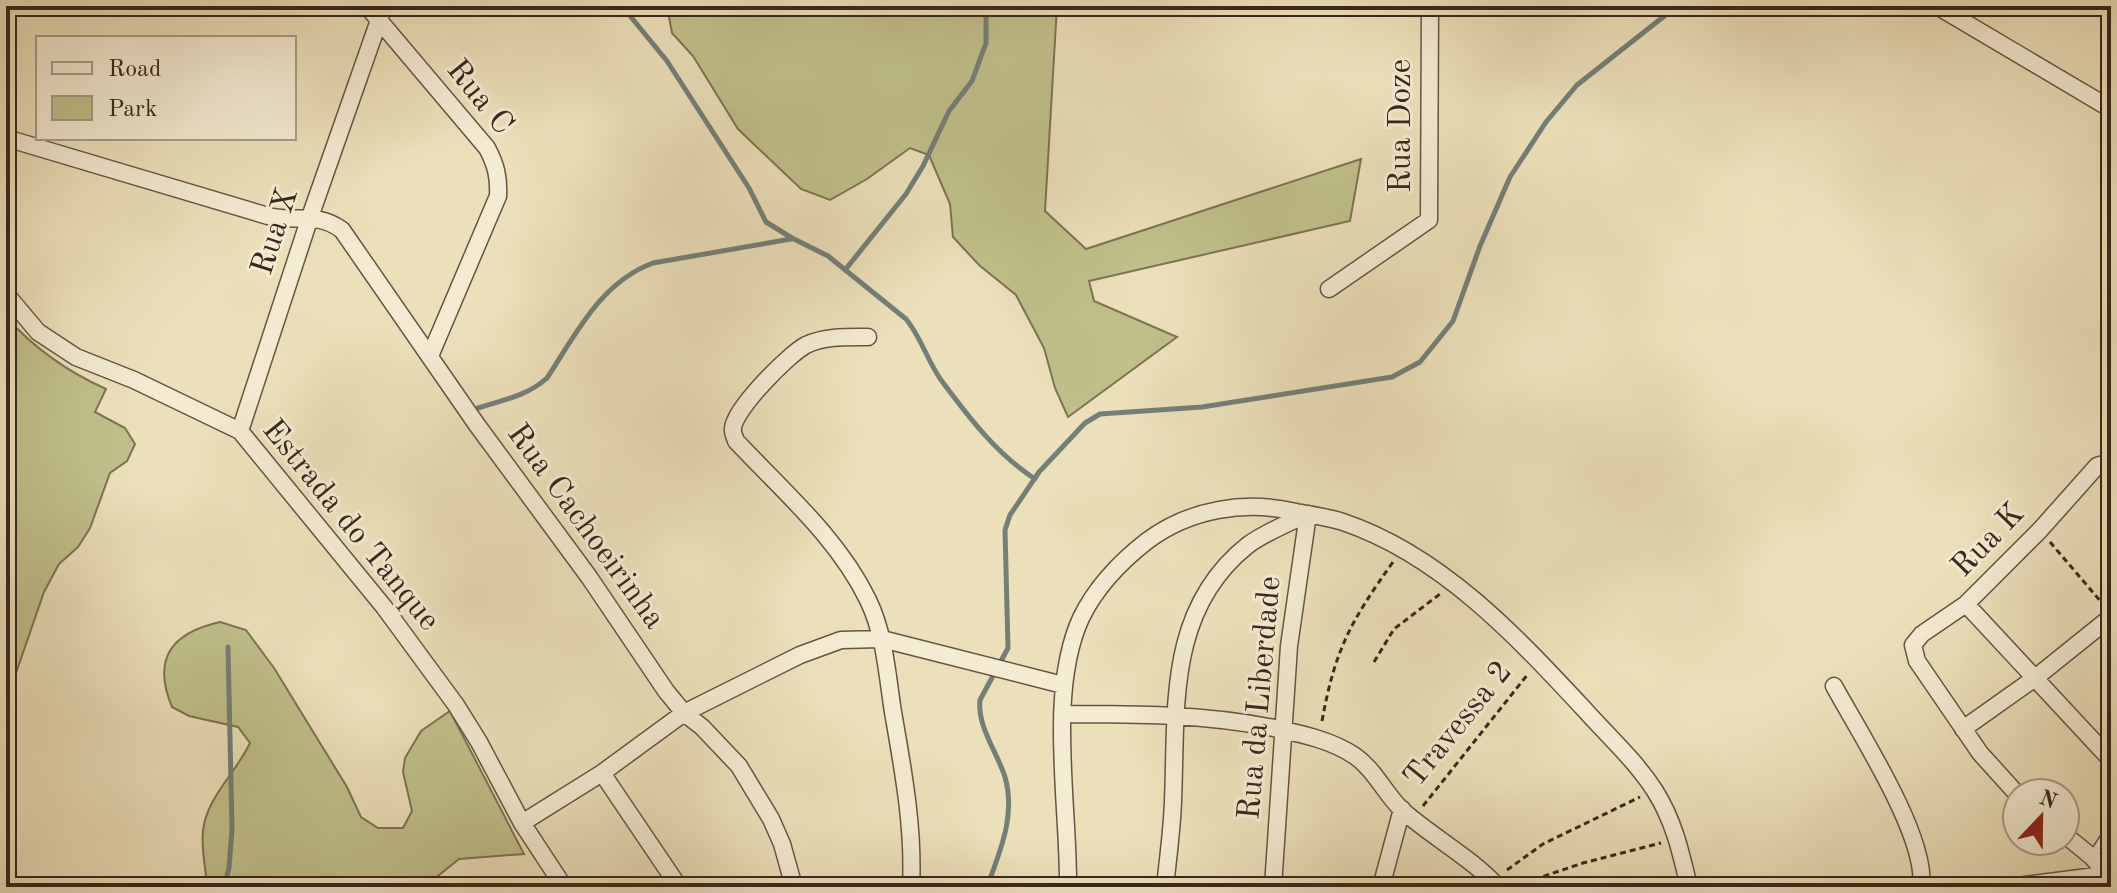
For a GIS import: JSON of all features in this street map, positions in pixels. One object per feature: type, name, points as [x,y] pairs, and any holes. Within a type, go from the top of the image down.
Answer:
[{"type":"street","name":"Rua C","points":[[367,6],[381,13],[487,148],[499,179],[498,196],[430,356]]},
{"type":"street","name":"Rua Doze","points":[[1329,289],[1429,220],[1430,6]]},
{"type":"street","points":[[1937,6],[2111,109]]},
{"type":"street","name":"Rua X","points":[[240,431],[381,13]]},
{"type":"street","points":[[6,138],[268,216],[280,219],[310,217]]},
{"type":"street","name":"Rua Cachoeirinha","points":[[310,217],[322,218],[342,230],[477,425],[596,587],[666,691],[684,713],[739,766],[757,793],[782,844],[789,886]]},
{"type":"street","name":"Estrada do Tanque","points":[[6,294],[38,332],[76,357],[134,380],[240,431],[384,607],[456,705],[522,823],[564,887]]},
{"type":"street","points":[[868,337],[831,337],[806,346],[769,375],[736,419],[733,429],[736,441],[830,540],[867,599],[882,639],[906,782],[913,855],[911,887]]},
{"type":"street","name":"Rua K","points":[[1963,729],[1917,661],[1913,650],[1916,640],[1966,604],[2040,530],[2097,466],[2111,462]]},
{"type":"street","points":[[1068,887],[1063,685],[1073,641],[1090,602],[1128,556],[1176,523],[1219,509],[1281,508],[1341,522],[1403,550],[1452,584],[1539,660],[1633,762],[1654,790],[1678,839],[1689,887]]},
{"type":"street","points":[[1165,887],[1173,805],[1175,715],[1180,662],[1187,634],[1197,608],[1212,584],[1249,544],[1308,514]]},
{"type":"street","name":"Rua da Liberdade","points":[[1273,887],[1289,646],[1308,514]]},
{"type":"street","points":[[1966,604],[2111,760]]},
{"type":"street","points":[[2002,777],[1963,729],[2035,678],[2111,615]]},
{"type":"street","points":[[522,823],[602,773],[684,713],[823,645],[841,640],[882,639],[1063,685]]},
{"type":"street","points":[[1834,686],[1917,845],[1923,878],[1921,887]]},
{"type":"street","points":[[1062,714],[1124,712],[1213,718],[1283,730],[1319,740],[1355,756],[1407,814],[1470,860],[1496,884]]},
{"type":"street","points":[[602,773],[679,887]]},
{"type":"street","points":[[1381,887],[1407,814]]},
{"type":"street","points":[[2081,848],[2110,876]]},
{"type":"street","points":[[2010,887],[2110,876]]},
{"type":"lane","points":[[2092,857],[2111,828]]},
{"type":"path","points":[[2040,530],[2111,615]]},
{"type":"path","points":[[1319,740],[1330,675],[1346,635],[1358,611],[1403,550]]},
{"type":"path","points":[[1374,662],[1394,629],[1452,584]]},
{"type":"path","name":"Travessa 2","points":[[1407,814],[1539,660]]},
{"type":"path","points":[[1496,884],[1543,844],[1654,790]]},
{"type":"path","points":[[1512,887],[1583,863],[1678,839]]},
{"type":"green space","points":[[667,6],[1057,6],[1045,211],[1086,249],[1361,159],[1350,221],[1089,281],[1094,301],[1177,337],[1068,417],[1055,388],[1044,348],[1016,295],[979,265],[953,237],[950,204],[929,155],[910,148],[867,179],[830,200],[801,189],[738,129],[693,56],[672,33]]},
{"type":"green space","points":[[6,317],[52,358],[106,389],[95,412],[125,428],[135,444],[127,461],[110,473],[90,528],[78,547],[59,564],[44,592],[6,702]]},
{"type":"green space","points":[[220,622],[246,630],[274,668],[347,787],[361,817],[378,828],[403,828],[412,811],[403,772],[405,758],[421,731],[450,711],[524,854],[459,859],[433,880],[433,887],[207,887],[203,845],[205,819],[215,797],[250,743],[238,727],[189,716],[172,707],[164,675],[165,662],[178,641],[189,633]]},
{"type":"waterway","points":[[622,6],[667,61],[749,188],[766,222],[828,256],[906,319],[938,376],[964,411],[985,436],[1035,479]]},
{"type":"waterway","points":[[845,270],[906,194],[949,111],[972,81],[986,43],[986,6]]},
{"type":"waterway","points":[[987,887],[1005,833],[1009,806],[1005,777],[984,729],[980,700],[1008,648],[1005,530],[1010,515],[1039,472],[1085,423],[1100,414],[1202,407],[1392,377],[1420,362],[1453,321],[1480,246],[1510,177],[1546,122],[1577,85],[1677,6]]},
{"type":"waterway","points":[[478,408],[523,393],[547,378],[591,311],[604,296],[635,272],[653,263],[791,239]]},
{"type":"waterway","points":[[224,887],[232,829],[228,647]]}]
